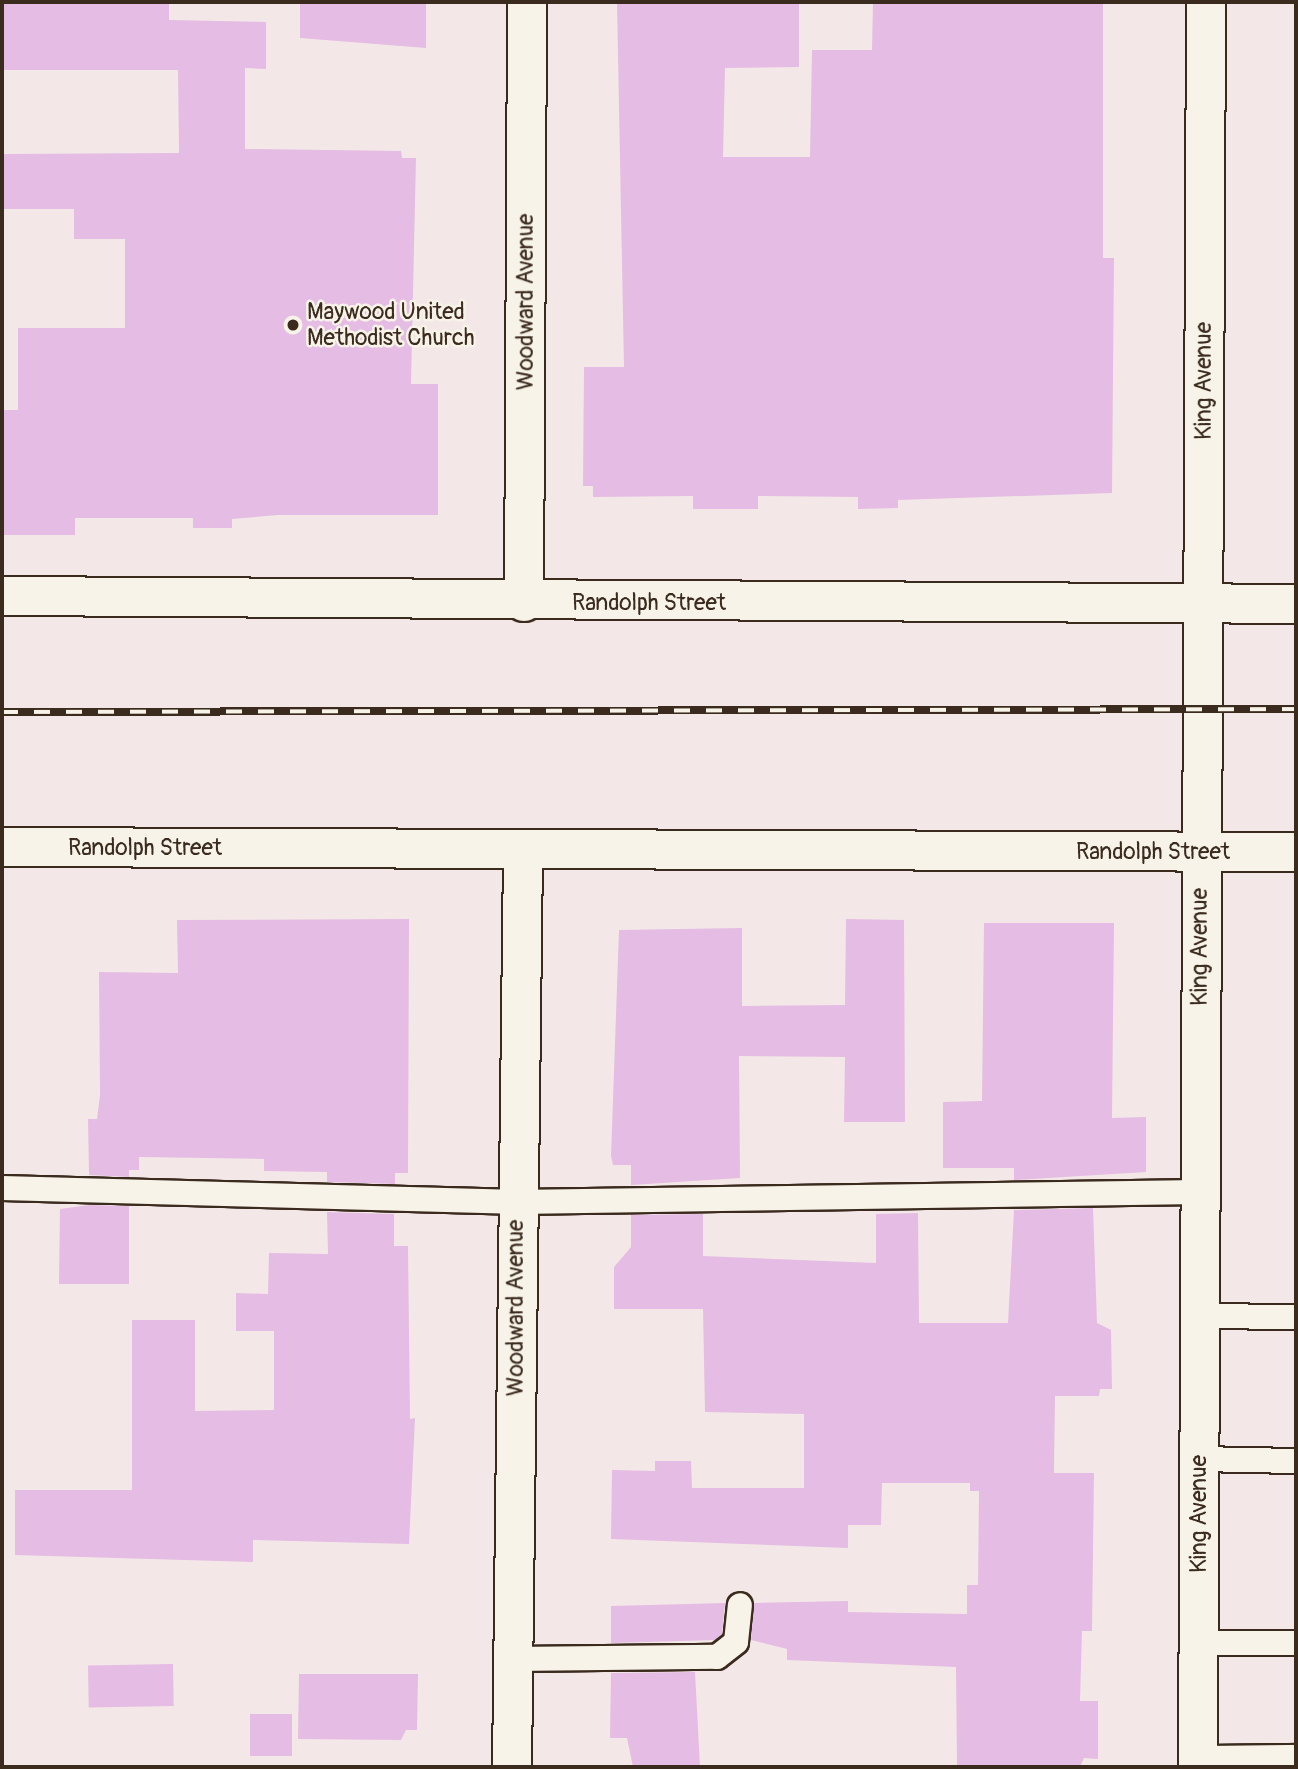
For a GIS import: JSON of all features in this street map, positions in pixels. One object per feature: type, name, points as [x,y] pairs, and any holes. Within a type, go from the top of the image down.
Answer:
[{"type":"street","name":"Woodward Avenue","points":[[524,602],[527,2]]},
{"type":"street","name":"King Avenue","points":[[1198,1763],[1200,852],[1206,2]]},
{"type":"street","name":"Randolph Street","points":[[2,596],[524,602],[1296,604]]},
{"type":"street","name":"Randolph Street","points":[[2,848],[1296,852]]},
{"type":"street","name":"Woodward Avenue","points":[[512,1767],[516,1202],[523,850]]},
{"type":"lane","points":[[2,1188],[516,1202],[1200,1192]]},
{"type":"lane","points":[[1200,1317],[1296,1317]]},
{"type":"lane","points":[[1199,1459],[1296,1461]]},
{"type":"lane","points":[[513,1659],[718,1657],[736,1642],[740,1605]]},
{"type":"lane","points":[[1199,1643],[1296,1643]]},
{"type":"lane","points":[[1198,1763],[1296,1757]]},
{"type":"building","points":[[2,2],[169,2],[169,20],[266,22],[266,69],[245,68],[245,149],[401,151],[402,158],[416,158],[411,384],[438,384],[438,515],[278,515],[232,519],[232,528],[193,528],[193,518],[75,518],[75,535],[2,535],[2,410],[18,410],[18,328],[125,328],[125,239],[74,239],[74,209],[2,209],[2,154],[179,153],[178,70],[2,70]]},
{"type":"building","points":[[300,2],[426,2],[426,48],[300,38]]},
{"type":"building","points":[[617,2],[799,2],[799,67],[725,68],[723,157],[810,157],[812,50],[872,50],[873,2],[1103,2],[1103,258],[1114,258],[1112,493],[898,500],[898,508],[858,509],[858,497],[758,496],[758,509],[693,509],[693,496],[593,497],[593,486],[583,486],[584,367],[624,367]]},
{"type":"building","points":[[409,919],[408,1173],[395,1173],[395,1184],[327,1182],[327,1172],[264,1171],[264,1159],[139,1157],[139,1170],[129,1170],[129,1177],[89,1175],[88,1119],[97,1119],[100,1095],[99,972],[178,973],[177,920]]},
{"type":"building","points":[[846,919],[904,920],[905,1122],[844,1122],[845,1057],[739,1056],[740,1178],[631,1185],[631,1165],[613,1165],[611,1156],[619,930],[742,928],[742,1006],[845,1005]]},
{"type":"building","points":[[984,923],[1114,923],[1112,1118],[1146,1117],[1146,1172],[1014,1180],[1014,1168],[943,1168],[943,1102],[982,1101]]},
{"type":"building","points":[[89,1205],[129,1206],[129,1284],[59,1284],[60,1209]]},
{"type":"building","points":[[1093,1208],[1097,1323],[1111,1330],[1112,1389],[1100,1389],[1099,1396],[1055,1396],[1054,1473],[1094,1473],[1092,1631],[1082,1631],[1080,1701],[1098,1701],[1098,1759],[1084,1758],[1080,1767],[957,1767],[956,1667],[787,1660],[787,1649],[751,1640],[754,1603],[848,1601],[848,1612],[967,1614],[967,1585],[978,1585],[979,1491],[970,1491],[970,1483],[882,1483],[881,1525],[848,1525],[848,1548],[611,1539],[612,1470],[655,1471],[655,1461],[691,1461],[692,1488],[804,1488],[804,1414],[705,1412],[703,1309],[614,1309],[614,1267],[631,1247],[631,1215],[703,1214],[703,1256],[876,1263],[876,1214],[918,1213],[919,1323],[1008,1323],[1014,1210]]},
{"type":"building","points":[[327,1212],[394,1214],[394,1246],[408,1246],[410,1419],[415,1418],[409,1544],[253,1540],[253,1562],[15,1555],[15,1490],[132,1490],[132,1320],[195,1320],[195,1411],[274,1410],[274,1331],[236,1331],[236,1293],[268,1294],[269,1253],[328,1254]]},
{"type":"building","points":[[725,1603],[722,1634],[715,1640],[611,1643],[611,1606]]},
{"type":"building","points":[[173,1664],[174,1706],[89,1707],[88,1665]]},
{"type":"building","points":[[695,1672],[700,1767],[633,1767],[627,1738],[610,1738],[611,1673]]},
{"type":"building","points":[[299,1674],[418,1674],[417,1730],[406,1730],[401,1740],[298,1739]]},
{"type":"building","points":[[250,1714],[292,1714],[292,1756],[250,1756]]},
{"type":"railway","points":[[2,712],[1296,709]]},
{"type":"place","name":"Maywood United Methodist Church","points":[[293,325]]}]
